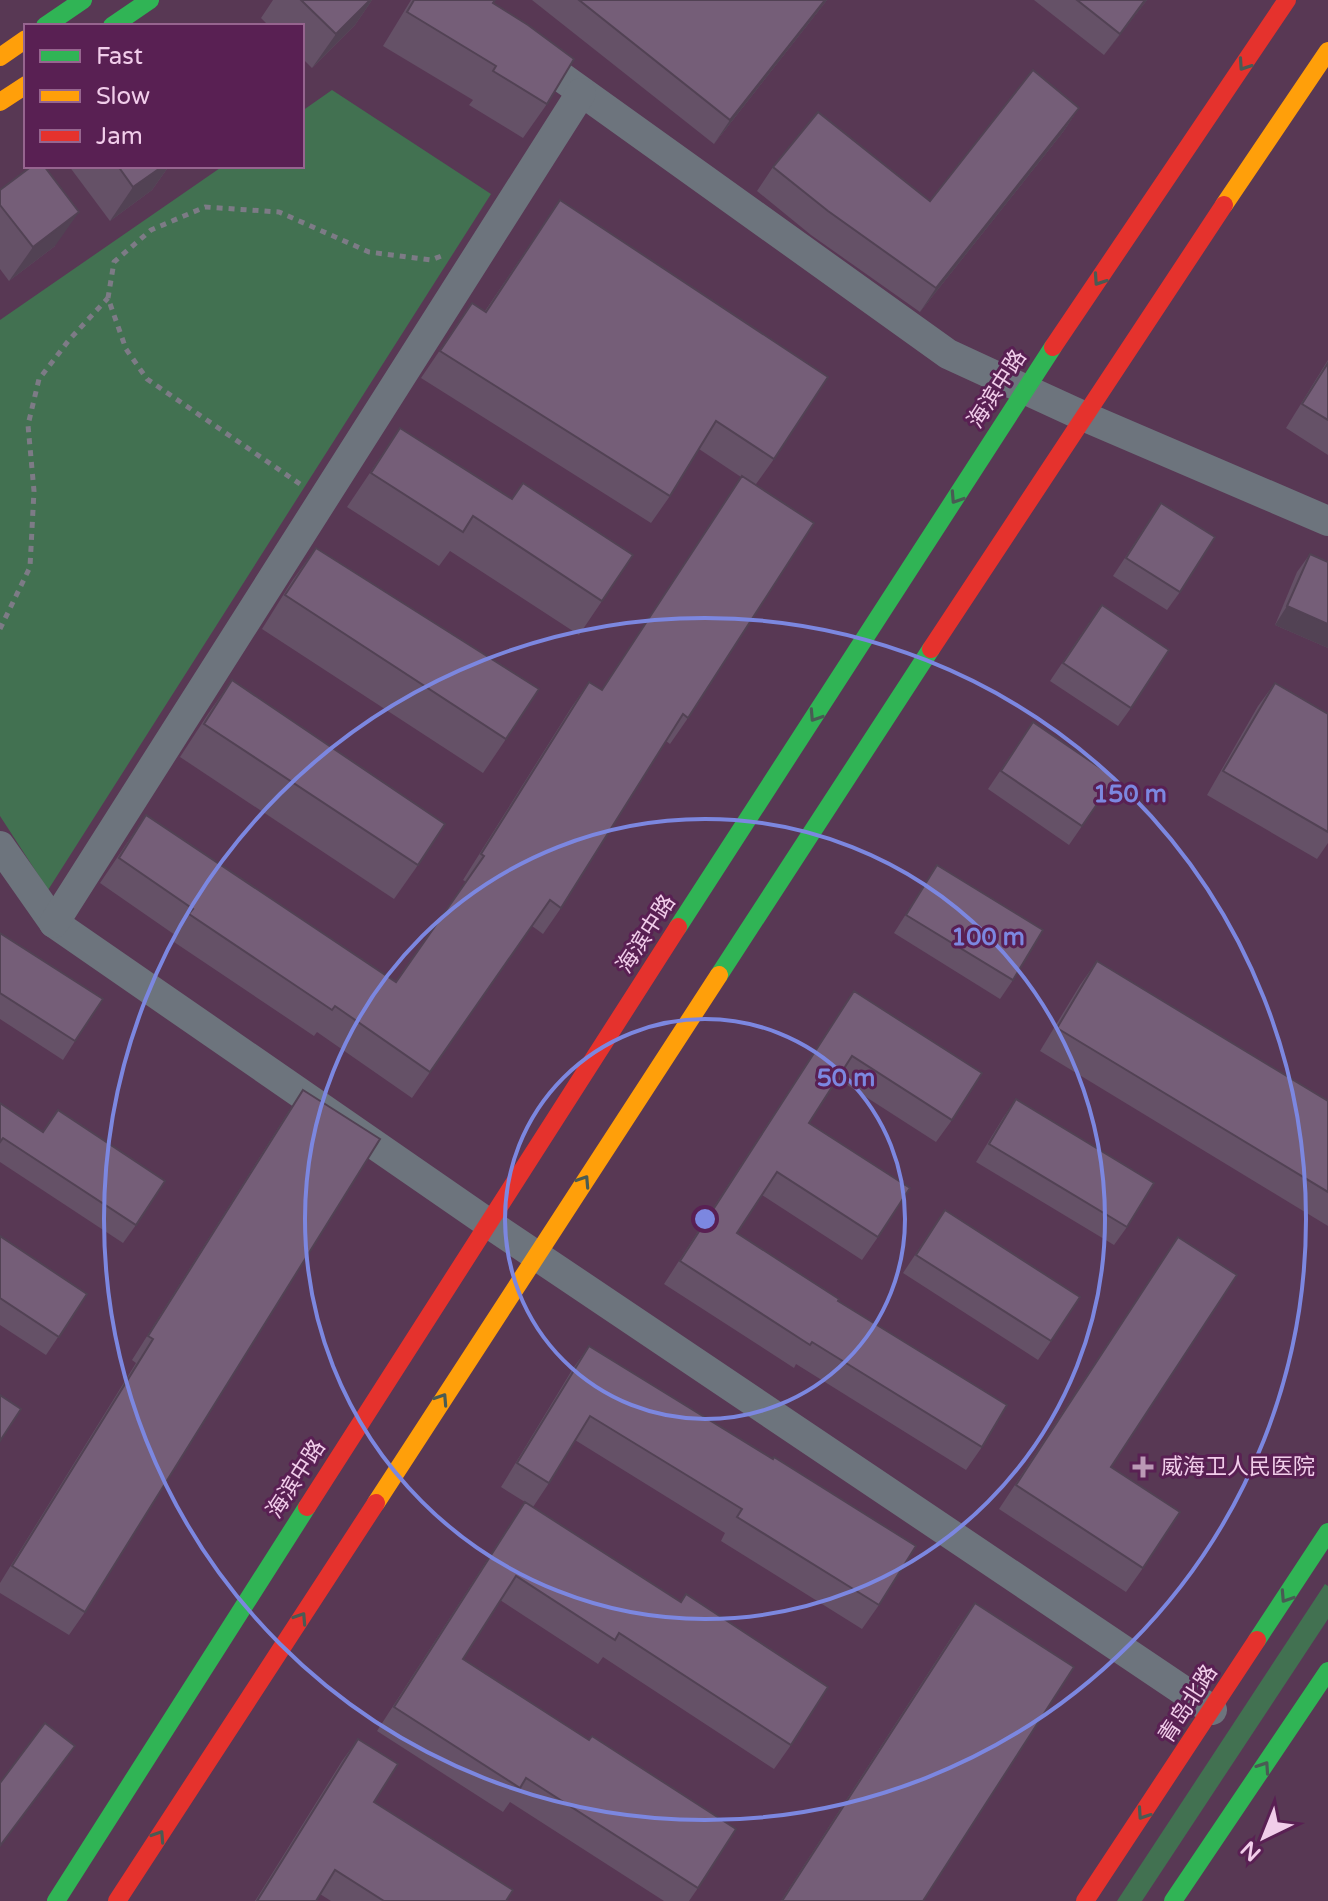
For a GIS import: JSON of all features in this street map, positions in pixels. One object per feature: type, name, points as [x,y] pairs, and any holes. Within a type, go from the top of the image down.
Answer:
[{"type":"main road","points":[[48,24],[83,0]]},
{"type":"main road","points":[[115,24],[150,0]]},
{"type":"main road","name":"海滨中路","points":[[56,1901],[1024,391],[1287,0]]},
{"type":"main road","points":[[0,57],[24,40]]},
{"type":"main road","points":[[117,1901],[1083,416],[1328,51]]},
{"type":"main road","points":[[0,102],[24,86]]},
{"type":"main road","name":"青岛北路","points":[[1085,1901],[1328,1532]]},
{"type":"main road","points":[[1173,1901],[1328,1671]]},
{"type":"street","points":[[506,37],[948,354],[1024,391],[1328,521]]},
{"type":"street","points":[[54,923],[581,93]]},
{"type":"street","points":[[0,846],[54,923],[535,1256],[1212,1710]]},
{"type":"path","points":[[304,487],[147,379],[126,349],[108,298],[114,262],[151,230],[205,207],[279,212],[369,252],[431,260],[454,251]]},
{"type":"path","points":[[0,629],[30,567],[34,491],[28,425],[39,379],[69,340],[108,298]]},
{"type":"green space","points":[[332,90],[491,194],[48,890],[0,816],[0,320],[220,168],[304,168],[304,110]]},
{"type":"green space","points":[[1325,1584],[1328,1586],[1328,1619],[1142,1901],[1117,1901]]},
{"type":"building","points":[[301,0],[370,0],[336,34]]},
{"type":"building","points":[[414,0],[495,0],[493,3],[574,59],[547,104],[493,71],[496,66],[407,12]]},
{"type":"building","points":[[579,0],[825,0],[730,120]]},
{"type":"building","points":[[1077,0],[1145,0],[1120,34]]},
{"type":"building","points":[[1033,70],[1079,108],[936,288],[828,211],[773,167],[818,112],[930,201]]},
{"type":"building","points":[[29,168],[46,168],[79,212],[33,247],[0,205],[0,190]]},
{"type":"building","points":[[119,168],[160,168],[133,187]]},
{"type":"building","points":[[560,200],[828,377],[774,459],[716,421],[670,496],[440,351],[472,303],[486,312]]},
{"type":"building","points":[[1328,363],[1328,420],[1302,404]]},
{"type":"building","points":[[400,428],[512,499],[523,483],[633,555],[602,601],[473,516],[463,532],[371,473]]},
{"type":"building","points":[[742,476],[814,523],[688,718],[683,714],[561,908],[550,900],[430,1072],[335,1006],[332,1010],[189,914],[193,909],[119,858],[146,815],[396,982],[484,856],[481,854],[589,682],[602,690]]},
{"type":"building","points":[[1161,503],[1215,537],[1180,592],[1126,558]]},
{"type":"building","points":[[316,548],[539,689],[506,739],[285,595]]},
{"type":"building","points":[[1310,554],[1328,562],[1328,624],[1287,606]]},
{"type":"building","points":[[1102,605],[1169,650],[1131,708],[1063,663]]},
{"type":"building","points":[[232,680],[445,824],[418,865],[204,724]]},
{"type":"building","points":[[1275,683],[1328,714],[1328,832],[1223,771]]},
{"type":"building","points":[[1033,722],[1115,778],[1082,826],[1001,771]]},
{"type":"building","points":[[937,865],[1043,930],[1013,980],[906,915]]},
{"type":"building","points":[[0,933],[103,999],[75,1041],[0,993]]},
{"type":"building","points":[[1097,961],[1328,1101],[1328,1192],[1057,1028]]},
{"type":"building","points":[[854,991],[982,1073],[952,1120],[852,1056],[809,1123],[910,1188],[878,1237],[777,1172],[737,1233],[838,1301],[1007,1405],[982,1447],[812,1342],[810,1345],[680,1261]]},
{"type":"building","points":[[303,1090],[380,1139],[85,1612],[12,1566],[153,1339],[148,1336]]},
{"type":"building","points":[[1016,1099],[1154,1183],[1127,1227],[989,1144]]},
{"type":"building","points":[[0,1103],[43,1132],[58,1110],[165,1181],[136,1225],[3,1138],[0,1142]]},
{"type":"building","points":[[945,1210],[1080,1297],[1051,1341],[916,1255]]},
{"type":"building","points":[[0,1236],[87,1294],[59,1337],[0,1298]]},
{"type":"building","points":[[1178,1237],[1237,1275],[1111,1467],[1180,1512],[1143,1568],[1016,1485]]},
{"type":"building","points":[[589,1346],[916,1546],[879,1605],[737,1517],[742,1509],[590,1416],[549,1483],[517,1463]]},
{"type":"building","points":[[0,1395],[21,1409],[0,1441]]},
{"type":"building","points":[[525,1502],[681,1602],[686,1594],[828,1687],[791,1745],[619,1633],[615,1640],[516,1576],[463,1659],[589,1740],[592,1736],[736,1829],[698,1888],[526,1778],[520,1788],[394,1707]]},
{"type":"building","points":[[975,1603],[1074,1667],[923,1901],[782,1901]]},
{"type":"building","points":[[45,1723],[75,1746],[0,1846],[0,1783]]},
{"type":"building","points":[[358,1739],[398,1764],[374,1802],[513,1890],[506,1901],[384,1901],[335,1870],[316,1901],[257,1901]]},
{"type":"traffic: fast","points":[[48,24],[83,0]]},
{"type":"traffic: fast","points":[[115,24],[150,0]]},
{"type":"traffic: fast","points":[[678,927],[1053,347]]},
{"type":"traffic: fast","points":[[719,975],[931,649]]},
{"type":"traffic: fast","points":[[56,1901],[307,1507]]},
{"type":"traffic: fast","points":[[1257,1640],[1328,1532]]},
{"type":"traffic: fast","points":[[1173,1901],[1328,1671]]},
{"type":"traffic: slow","points":[[0,57],[24,40]]},
{"type":"traffic: slow","points":[[1224,205],[1328,51]]},
{"type":"traffic: slow","points":[[0,102],[24,86]]},
{"type":"traffic: slow","points":[[376,1503],[719,975]]},
{"type":"traffic: jam","points":[[1053,347],[1287,0]]},
{"type":"traffic: jam","points":[[931,649],[1224,205]]},
{"type":"traffic: jam","points":[[307,1507],[678,927]]},
{"type":"traffic: jam","points":[[117,1901],[376,1503]]},
{"type":"traffic: jam","points":[[1085,1901],[1257,1640]]},
{"type":"place","name":"威海卫人民医院","points":[[1143,1467]]}]
